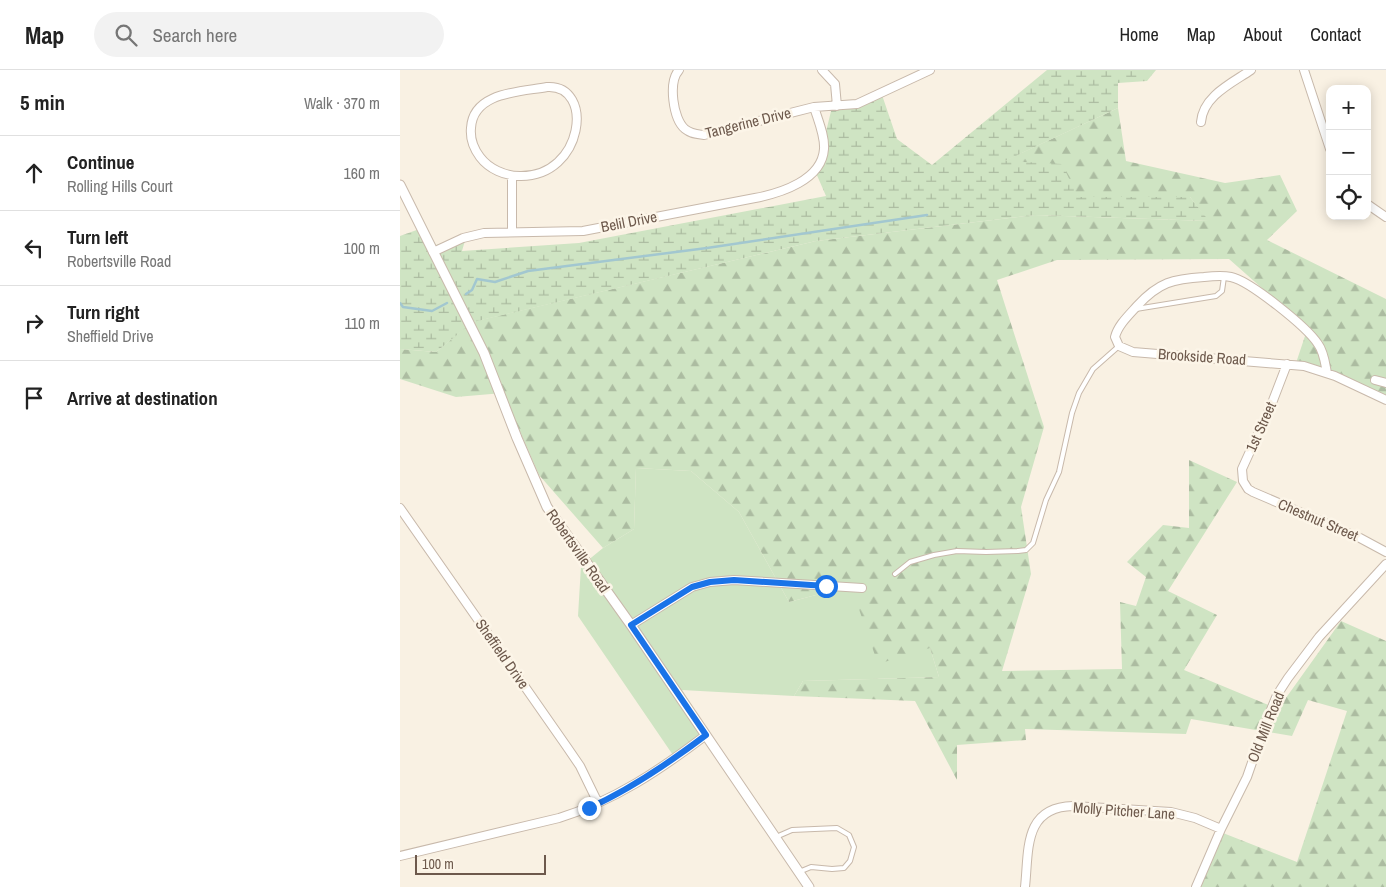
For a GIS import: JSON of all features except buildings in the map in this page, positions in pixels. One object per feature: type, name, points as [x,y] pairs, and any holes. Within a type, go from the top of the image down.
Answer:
[{"type":"street","name":"Tangerine Drive","points":[[679,70],[673,79],[672,86],[676,113],[682,125],[696,134],[704,135],[814,107],[833,106]]},
{"type":"street","points":[[822,70],[835,84],[833,106],[857,104],[927,70]]},
{"type":"street","points":[[1201,122],[1204,108],[1211,98],[1251,70]]},
{"type":"street","points":[[1304,70],[1326,137]]},
{"type":"street","points":[[547,87],[559,88],[570,96],[576,113],[576,133],[571,146],[560,162],[545,172],[529,176],[512,176],[488,165],[480,158],[474,148],[471,138],[471,126],[476,112],[486,101],[499,96],[547,87]]},
{"type":"street","name":"Belil Drive","points":[[434,252],[476,234],[494,231],[583,231],[778,192],[809,177],[818,167],[823,156],[824,143],[814,107]]},
{"type":"street","points":[[512,176],[512,231]]},
{"type":"street","name":"Robertsville Road","points":[[400,185],[484,353],[546,507],[631,625],[809,887]]},
{"type":"street","points":[[1371,207],[1386,217]]},
{"type":"street","points":[[1119,346],[1116,342],[1117,332],[1134,309],[1153,290],[1170,281],[1225,276],[1241,281],[1273,303],[1315,340],[1323,353],[1327,373]]},
{"type":"street","name":"Brookside Road","points":[[1119,346],[1133,352],[1304,366],[1327,373],[1386,400]]},
{"type":"street","name":"1st Street","points":[[1248,489],[1243,481],[1242,469],[1272,404],[1287,364]]},
{"type":"street","points":[[1375,380],[1386,383]]},
{"type":"street","name":"Chestnut Street","points":[[1248,489],[1360,538],[1386,552]]},
{"type":"street","name":"Sheffield Drive","points":[[400,508],[568,747],[580,766],[598,803]]},
{"type":"street","name":"Old Mill Road","points":[[1196,887],[1221,829],[1247,777],[1273,703],[1288,678],[1319,637],[1386,564]]},
{"type":"street","points":[[631,625],[692,587],[710,582],[734,580],[862,588]]},
{"type":"street","points":[[400,856],[559,818],[616,796],[648,777],[706,735]]},
{"type":"street","name":"Molly Pitcher Lane","points":[[1025,887],[1030,835],[1040,819],[1061,807],[1073,806],[1171,812],[1195,818],[1221,829]]},
{"type":"lane","points":[[1134,309],[1216,296],[1222,291],[1225,276]]},
{"type":"lane","points":[[895,574],[910,562],[934,555],[957,551],[1018,551],[1026,550],[1033,543],[1046,500],[1059,472],[1072,413],[1079,393],[1093,369],[1119,346]]},
{"type":"lane","points":[[776,837],[792,830],[837,828],[849,835],[854,847],[850,861],[844,868],[811,868],[799,872]]},
{"type":"green space","points":[[1047,70],[1156,70],[1147,81],[1118,83],[1118,108],[1005,161],[1062,164],[1078,197],[1190,197],[1209,221],[1035,215],[816,241],[473,322],[436,352],[400,349],[400,236],[425,227],[436,245],[466,237],[462,251],[579,243],[826,196],[816,173],[832,107],[882,95],[897,139],[932,165]]},
{"type":"green space","points":[[1118,108],[1126,161],[1225,183],[1280,175],[1297,211],[1267,240],[1386,299],[1386,401],[1296,363],[1306,333],[1323,342],[1229,259],[1057,260],[997,280],[1044,427],[1021,507],[1031,574],[1002,671],[1122,669],[1120,602],[1136,606],[1146,577],[1127,562],[1163,525],[1189,528],[1189,460],[1237,482],[1168,591],[1217,615],[1184,670],[1278,709],[1341,621],[1386,641],[1386,887],[1195,887],[1223,833],[1297,862],[1347,711],[1308,700],[1292,736],[1191,719],[1186,734],[1025,729],[1026,740],[957,745],[957,780],[915,701],[794,696],[803,681],[939,677],[930,648],[878,664],[851,586],[789,602],[739,512],[691,471],[636,468],[634,529],[603,548],[539,475],[503,393],[456,397],[400,379],[400,349],[436,352],[472,322],[816,241],[1035,215],[1208,221],[1190,197],[1078,197],[1004,161]]},
{"type":"green space","points":[[636,468],[691,471],[739,512],[789,602],[851,586],[930,648],[939,677],[803,681],[794,696],[682,690],[711,735],[677,761],[578,616],[581,566],[603,548],[634,529]]},
{"type":"waterway","points":[[466,294],[472,290],[477,279],[495,282],[528,271],[707,248],[927,215]]},
{"type":"waterway","points":[[400,303],[403,307],[432,311],[447,303]]},
{"type":"route","points":[[589,808],[616,796],[648,777],[706,735],[631,625],[692,587],[710,582],[734,580],[826,586]]}]
